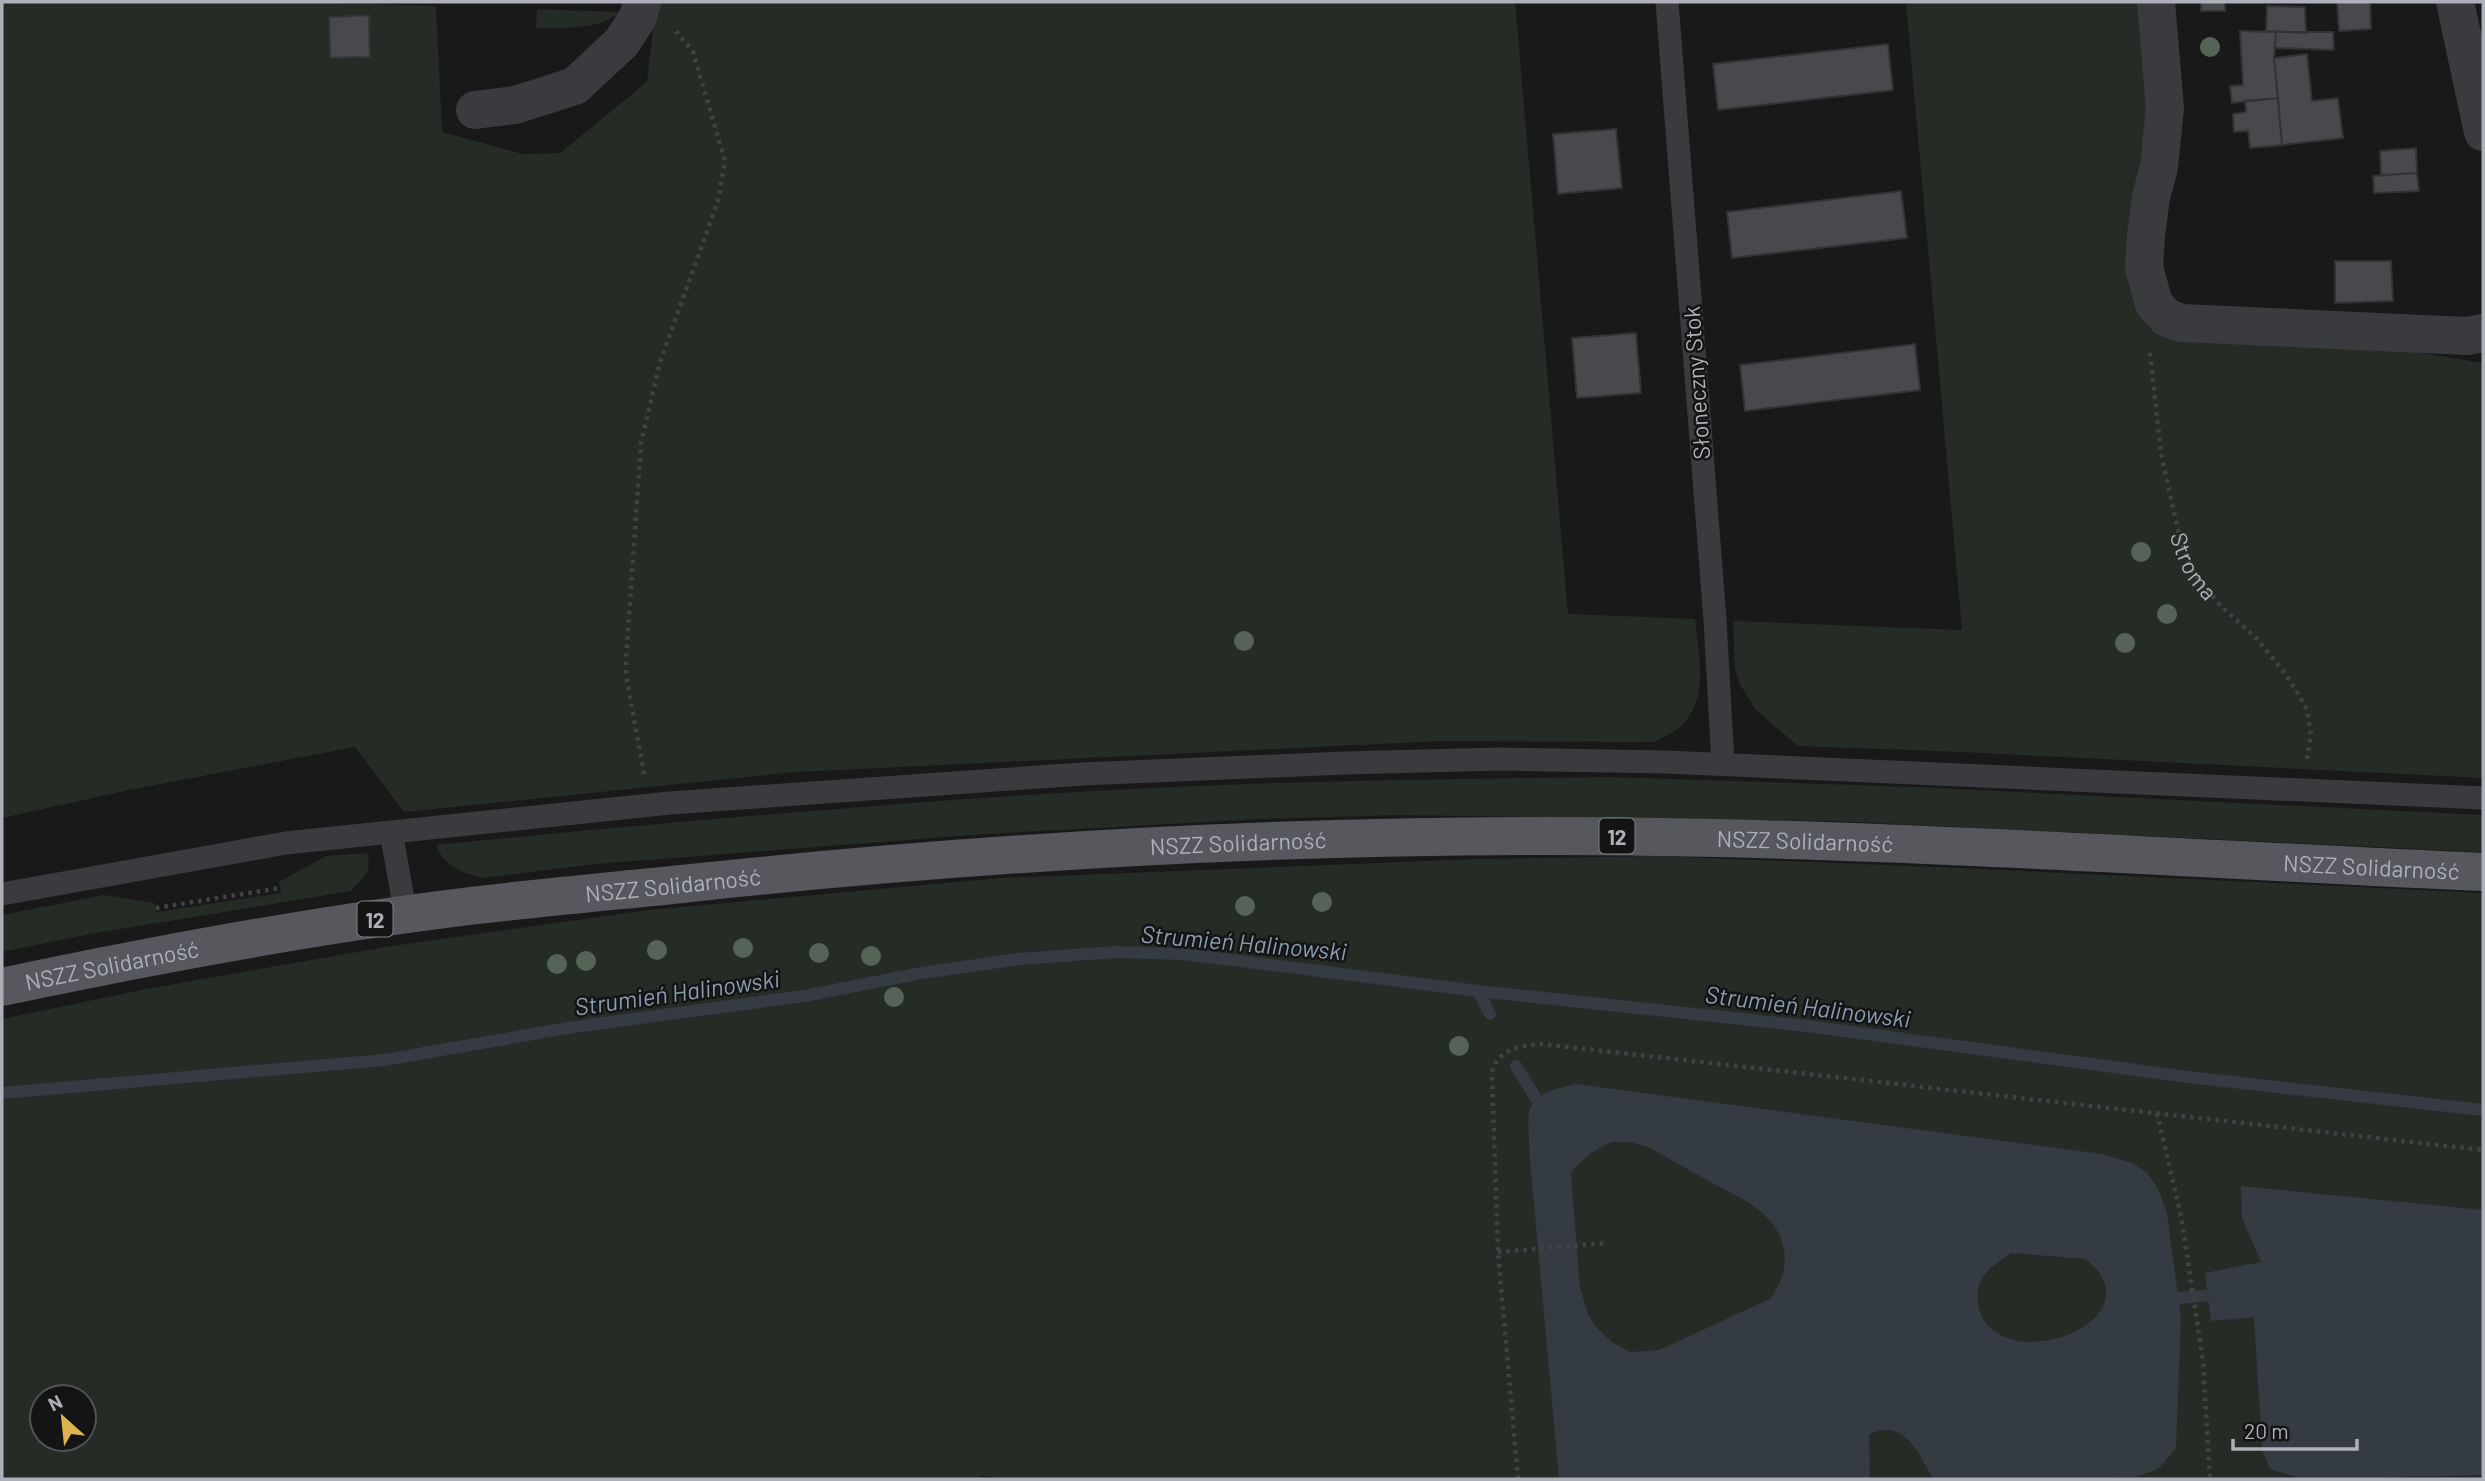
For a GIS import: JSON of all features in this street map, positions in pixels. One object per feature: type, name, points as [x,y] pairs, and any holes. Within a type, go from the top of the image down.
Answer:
[{"type":"main road","name":"NSZZ Solidarność","points":[[2,987],[274,935],[406,915],[751,877],[970,858],[1225,843],[1428,836],[1649,836],[1849,842],[2483,872]]},
{"type":"street","points":[[2156,2],[2165,108],[2159,167],[2151,197],[2144,267],[2154,304],[2167,318],[2182,323],[2467,336],[2483,333]]},
{"type":"street","points":[[2455,2],[2483,132]]},
{"type":"street","points":[[475,110],[515,104],[575,86],[622,42],[638,17],[656,13]]},
{"type":"lane","name":"Słoneczny Stok","points":[[1667,2],[1715,620],[1723,764]]},
{"type":"lane","points":[[2,894],[286,843],[649,806],[1082,774],[1317,764],[1501,759],[1723,764],[2483,797]]},
{"type":"lane","points":[[391,832],[406,915]]},
{"type":"path","points":[[649,806],[626,675],[627,619],[640,443],[660,362],[718,201],[725,161],[693,52],[656,13]]},
{"type":"path","name":"Stroma","points":[[2154,304],[2148,328],[2160,442],[2181,543],[2193,572],[2220,605],[2256,638],[2284,672],[2307,710],[2311,735],[2302,791]]},
{"type":"path","points":[[156,908],[280,888]]},
{"type":"path","points":[[1518,1479],[1498,1252],[1492,1073],[1500,1055],[1520,1046],[1541,1044],[2483,1150]]},
{"type":"path","points":[[2157,1113],[2181,1216],[2203,1361],[2210,1479]]},
{"type":"path","points":[[1498,1252],[1608,1243]]},
{"type":"shaded area","points":[[2,2],[302,2],[436,6],[442,132],[523,154],[560,153],[647,82],[656,2],[1515,2],[1568,614],[1695,619],[1700,674],[1691,714],[1682,725],[1654,742],[1441,741],[796,772],[404,812],[355,747],[129,790],[2,818]]},
{"type":"shaded area","points":[[1906,2],[2145,2],[2147,132],[2141,307],[2483,363],[2483,778],[1798,746],[1756,710],[1741,686],[1735,670],[1733,621],[1962,630]]},
{"type":"shaded area","points":[[537,9],[620,12],[591,25],[536,28]]},
{"type":"shaded area","points":[[1608,777],[1915,787],[2483,815],[2483,852],[1836,821],[1397,815],[1263,819],[984,834],[596,864],[482,878],[461,871],[449,863],[436,845],[796,812],[1087,791],[1310,782]]},
{"type":"shaded area","points":[[367,853],[368,871],[351,891],[90,934],[2,952],[2,915],[104,895],[154,903],[157,912],[281,893],[279,882],[326,856]]},
{"type":"shaded area","points":[[1655,856],[2483,893],[2483,1479],[1005,1479],[981,1476],[981,1479],[2,1479],[2,1019],[146,989],[392,946],[649,910],[1001,878],[1477,859]]},
{"type":"shaded area","points":[[1576,1084],[2102,1154],[2132,1163],[2147,1173],[2158,1188],[2167,1214],[2181,1317],[2176,1448],[2158,1469],[2136,1477],[1933,1479],[1908,1440],[1891,1430],[1881,1430],[1869,1435],[1870,1479],[1559,1479],[1528,1128],[1531,1107],[1536,1100]],"holes":[[[1612,1142],[1646,1146],[1759,1210],[1777,1230],[1784,1252],[1782,1276],[1770,1299],[1659,1350],[1630,1352],[1612,1342],[1597,1328],[1588,1314],[1580,1287],[1571,1174],[1589,1155]],[[2011,1253],[2086,1259],[2101,1275],[2106,1296],[2098,1315],[2080,1329],[2056,1338],[2030,1342],[2006,1338],[1988,1325],[1977,1294],[1986,1273]]]},
{"type":"shaded area","points":[[2241,1186],[2483,1210],[2483,1475],[2303,1479],[2270,1469],[2262,1450],[2254,1317],[2211,1321],[2205,1273],[2261,1262],[2242,1218]]},
{"type":"building","points":[[2201,2],[2225,2],[2225,11],[2201,11]]},
{"type":"building","points":[[2337,2],[2370,2],[2371,29],[2339,31]]},
{"type":"building","points":[[2267,6],[2305,7],[2306,33],[2266,31]]},
{"type":"building","points":[[369,15],[370,57],[330,58],[329,17]]},
{"type":"building","points":[[2240,31],[2276,32],[2274,58],[2278,98],[2232,103],[2230,86],[2243,85]]},
{"type":"building","points":[[2276,32],[2333,32],[2334,50],[2275,48]]},
{"type":"building","points":[[1888,44],[1893,90],[1718,110],[1713,64]]},
{"type":"building","points":[[2307,54],[2312,101],[2338,98],[2343,138],[2282,145],[2274,58]]},
{"type":"building","points":[[2278,98],[2282,145],[2250,148],[2248,131],[2234,132],[2233,114],[2246,112],[2245,101]]},
{"type":"building","points":[[1616,129],[1622,188],[1558,194],[1553,134]]},
{"type":"building","points":[[2416,148],[2417,173],[2381,175],[2380,151]]},
{"type":"building","points":[[2417,173],[2419,191],[2374,193],[2373,176]]},
{"type":"building","points":[[1901,191],[1907,238],[1732,258],[1727,212]]},
{"type":"building","points":[[2335,261],[2391,261],[2393,301],[2335,303]]},
{"type":"building","points":[[1636,333],[1641,393],[1577,398],[1572,338]]},
{"type":"building","points":[[1915,344],[1920,390],[1745,411],[1740,365]]},
{"type":"waterway","name":"Strumień Halinowski","points":[[2,1093],[384,1060],[574,1027],[804,996],[922,973],[1019,959],[1116,952],[1184,954],[1478,991],[1807,1026],[2188,1077],[2483,1110]]},
{"type":"waterway","points":[[1478,991],[1490,1014]]},
{"type":"waterway","points":[[1516,1066],[1544,1111]]},
{"type":"waterway","points":[[2163,1293],[2178,1298],[2224,1294]]}]
